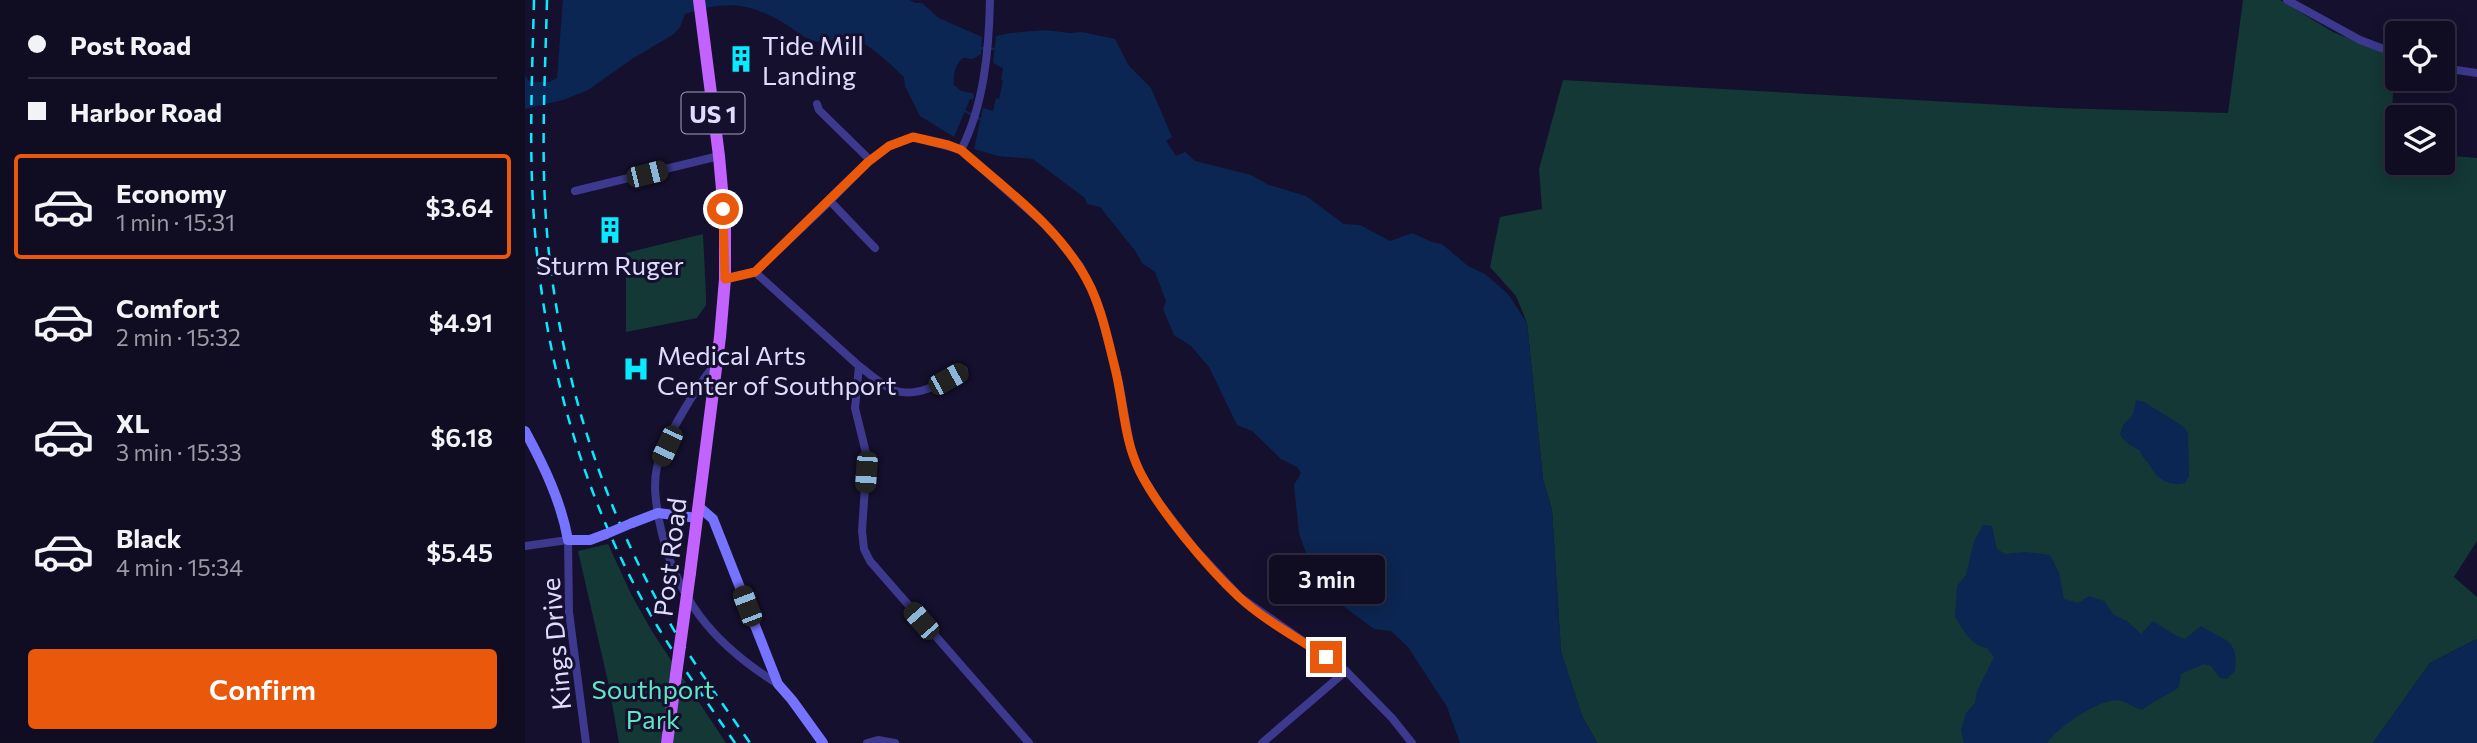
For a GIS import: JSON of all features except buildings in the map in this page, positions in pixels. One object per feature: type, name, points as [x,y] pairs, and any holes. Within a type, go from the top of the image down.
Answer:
[{"type":"main road","name":"Post Road","points":[[667,743],[698,512],[725,279],[725,223],[719,156],[699,2]]},
{"type":"street","points":[[961,150],[970,132],[977,106],[988,41],[990,0]]},
{"type":"street","points":[[2287,0],[2334,28],[2385,49]]},
{"type":"street","points":[[2455,70],[2477,73]]},
{"type":"street","points":[[817,104],[819,110],[870,160]]},
{"type":"street","points":[[725,279],[755,272],[870,160],[889,146],[913,137],[961,150],[1050,229],[1080,267],[1102,319],[1119,383],[1131,450],[1141,474],[1160,504],[1195,548],[1240,597],[1346,671],[1392,718],[1412,743]]},
{"type":"street","points":[[575,191],[719,156]]},
{"type":"street","points":[[830,201],[875,248]]},
{"type":"street","points":[[755,272],[859,366],[894,391],[905,392],[932,387],[964,370]]},
{"type":"street","points":[[716,363],[700,383],[657,466],[655,500],[664,545],[673,572],[708,626],[738,656],[778,684],[823,743]]},
{"type":"street","points":[[859,366],[855,408],[867,457],[862,531],[864,549],[878,572],[1029,743]]},
{"type":"street","points":[[525,431],[557,499],[568,540]]},
{"type":"street","points":[[525,546],[590,540],[658,513],[698,512],[713,519],[778,684]]},
{"type":"street","name":"Kings Drive","points":[[568,540],[569,612],[586,743]]},
{"type":"street","points":[[1262,743],[1346,671]]},
{"type":"street","points":[[867,743],[878,740],[895,743]]},
{"type":"green space","points":[[2243,0],[2280,0],[2333,32],[2385,53],[2385,91],[2393,91],[2392,105],[2385,105],[2385,175],[2455,175],[2455,156],[2477,158],[2477,541],[2454,577],[2477,597],[2477,639],[2430,663],[2373,743],[1597,743],[1582,716],[1561,652],[1552,510],[1543,479],[1527,323],[1516,296],[1490,267],[1500,217],[1542,209],[1539,169],[1563,80],[2057,108],[2228,113]]},
{"type":"green space","points":[[703,234],[706,305],[697,318],[626,332],[626,253]]},
{"type":"green space","name":"Southport Park","points":[[608,544],[653,633],[726,743],[619,743],[609,686],[578,551]]},
{"type":"water","points":[[563,0],[909,0],[922,3],[939,18],[982,37],[981,54],[973,59],[963,58],[954,74],[954,85],[961,91],[972,93],[973,100],[970,99],[954,137],[920,116],[905,86],[904,77],[878,53],[862,43],[847,38],[815,41],[761,12],[726,5],[685,14],[674,34],[588,90],[563,100],[525,109],[525,76],[530,82],[549,82],[557,78]]},
{"type":"water","points":[[1045,30],[1082,32],[1115,39],[1129,66],[1151,88],[1172,137],[1166,141],[1176,156],[1185,152],[1195,161],[1251,175],[1269,185],[1306,196],[1344,224],[1360,225],[1390,241],[1412,233],[1442,244],[1508,294],[1527,323],[1543,479],[1552,510],[1561,652],[1582,716],[1597,743],[1460,743],[1447,707],[1408,647],[1391,631],[1374,629],[1327,594],[1308,559],[1299,533],[1294,485],[1301,473],[1297,467],[1281,459],[1252,431],[1237,425],[1209,367],[1191,346],[1174,335],[1163,309],[1166,301],[1155,272],[1142,263],[1100,207],[1087,204],[1085,198],[1033,159],[998,156],[974,149],[983,108],[993,111],[1003,81],[1003,68],[993,63],[996,36]]},
{"type":"water","points":[[2136,400],[2144,402],[2184,427],[2188,433],[2189,476],[2185,483],[2169,483],[2160,478],[2140,451],[2126,442],[2120,434],[2123,425],[2133,414]]},
{"type":"water","points":[[1983,525],[1992,526],[1997,549],[2005,554],[2025,552],[2050,555],[2059,573],[2064,599],[2078,603],[2089,596],[2104,601],[2113,614],[2127,621],[2141,634],[2153,621],[2185,639],[2201,626],[2223,638],[2232,647],[2236,660],[2235,671],[2227,679],[2220,678],[2211,666],[2204,664],[2181,674],[2179,687],[2142,710],[2122,701],[2104,703],[2081,714],[2047,743],[1964,743],[1961,730],[1966,713],[1975,703],[1977,691],[1994,657],[1987,648],[1972,641],[1955,617],[1957,586],[1966,575],[1974,541]]},
{"type":"water","points":[[2477,639],[2477,743],[2373,743],[2430,663]]},
{"type":"waterway","points":[[981,48],[994,49]]},
{"type":"waterway","points":[[965,111],[980,119]]},
{"type":"railway","points":[[534,0],[531,122],[536,243],[550,344],[562,393],[592,491],[634,585],[668,644],[735,743]]},
{"type":"railway","points":[[547,0],[544,183],[548,244],[554,293],[574,391],[604,485],[644,576],[687,652],[750,743]]},
{"type":"place","name":"Tide Mill Landing","points":[[741,59]]},
{"type":"place","name":"Sturm Ruger","points":[[610,230]]},
{"type":"place","name":"Medical Arts Center of Southport","points":[[636,369]]},
{"type":"route","points":[[723,209],[725,279],[755,272],[868,162],[889,146],[913,137],[961,150],[1050,229],[1080,267],[1102,319],[1119,383],[1131,450],[1141,474],[1160,504],[1195,548],[1240,597],[1326,657]]}]
